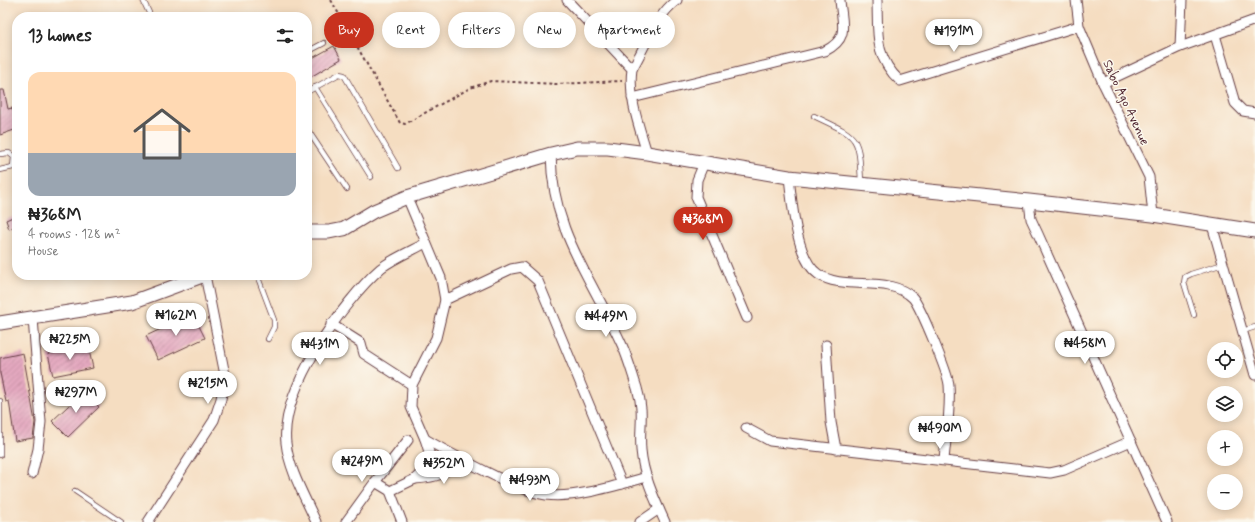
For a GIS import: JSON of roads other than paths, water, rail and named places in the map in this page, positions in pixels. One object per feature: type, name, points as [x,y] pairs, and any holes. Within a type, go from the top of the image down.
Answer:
[{"type":"street","points":[[567,0],[632,69]]},
{"type":"street","points":[[647,153],[632,98],[630,81],[632,69],[661,18],[670,6],[677,0]]},
{"type":"street","points":[[632,98],[825,51],[838,45],[842,35],[840,0]]},
{"type":"street","points":[[877,0],[880,52],[890,72],[900,80],[1080,26]]},
{"type":"street","name":"Sabo Ago Avenue","points":[[1076,0],[1080,26],[1103,84],[1149,177],[1152,216]]},
{"type":"street","points":[[1180,47],[1182,0]]},
{"type":"street","points":[[1103,84],[1180,47],[1215,36],[1255,20]]},
{"type":"street","points":[[1215,36],[1235,103],[1243,110],[1255,113]]},
{"type":"street","points":[[312,232],[329,232],[344,229],[374,211],[407,197],[551,154],[577,148],[608,148],[647,153],[788,178],[1029,201],[1152,216],[1255,231]]},
{"type":"street","points":[[551,154],[551,176],[559,216],[570,246],[622,345],[637,388],[642,406],[641,449],[647,477],[665,522]]},
{"type":"street","points":[[704,163],[697,180],[696,197],[747,318]]},
{"type":"street","points":[[788,178],[798,236],[806,259],[817,274],[829,279],[888,286],[903,290],[914,299],[943,364],[949,382],[950,396],[944,460]]},
{"type":"street","points":[[390,491],[415,479],[424,470],[429,452],[425,439],[411,408],[412,385],[436,338],[445,300],[441,278],[407,197]]},
{"type":"street","points":[[1029,201],[1031,219],[1167,522]]},
{"type":"street","points":[[1212,225],[1255,375]]},
{"type":"street","points":[[316,522],[290,462],[286,442],[288,419],[293,397],[304,373],[331,324],[362,286],[383,267],[426,243]]},
{"type":"street","points":[[445,300],[511,269],[522,267],[538,281],[622,484]]},
{"type":"street","points":[[0,323],[132,302],[191,280]]},
{"type":"street","points":[[148,522],[214,420],[221,399],[225,375],[206,280]]},
{"type":"street","points":[[32,474],[38,449],[40,422],[33,318]]},
{"type":"street","points":[[331,324],[361,343],[364,354],[412,385]]},
{"type":"street","points":[[826,345],[831,422],[836,449]]},
{"type":"street","points":[[746,428],[770,441],[1050,473],[1064,470],[1131,441]]},
{"type":"street","points":[[425,439],[458,459],[531,492],[547,495],[599,490],[647,477]]},
{"type":"street","points":[[346,522],[408,440]]},
{"type":"street","points":[[415,479],[434,478],[443,475],[458,459]]},
{"type":"street","points":[[375,482],[390,491],[402,522]]},
{"type":"street","points":[[640,522],[659,509]]},
{"type":"lane","points":[[143,0],[149,12]]},
{"type":"lane","points":[[312,49],[324,43]]},
{"type":"lane","points":[[312,89],[339,74],[344,75],[398,168]]},
{"type":"lane","points":[[315,87],[371,177]]},
{"type":"lane","points":[[814,116],[846,132],[854,138],[860,152],[861,185]]},
{"type":"lane","points":[[312,136],[347,189]]},
{"type":"lane","points":[[0,154],[9,153],[12,155]]},
{"type":"lane","points":[[0,170],[12,166]]},
{"type":"lane","points":[[1194,315],[1184,283],[1185,277],[1223,264]]},
{"type":"lane","points":[[259,280],[274,320],[274,327],[268,339]]},
{"type":"lane","points":[[1243,330],[1255,327]]},
{"type":"lane","points":[[0,401],[0,455]]},
{"type":"lane","points":[[75,491],[121,522]]}]
